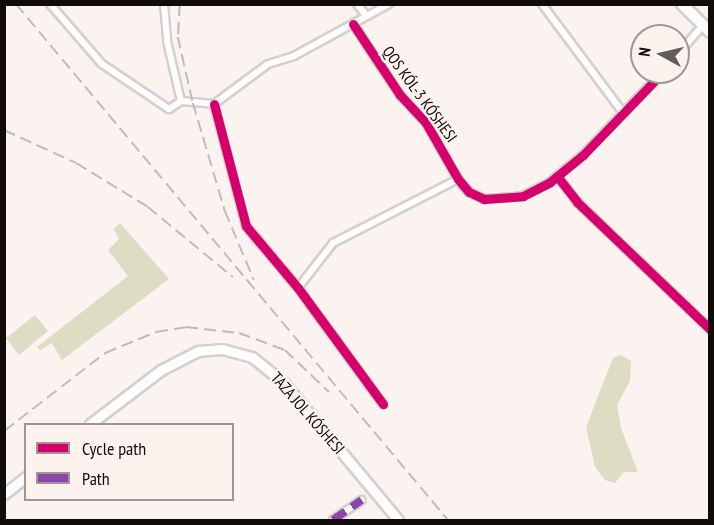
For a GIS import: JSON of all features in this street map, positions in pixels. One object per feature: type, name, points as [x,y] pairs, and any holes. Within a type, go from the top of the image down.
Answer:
[{"type":"main road","points":[[682,4],[706,28]]},
{"type":"main road","name":"TAZA JOL KÓSHESI","points":[[91,423],[161,370],[198,351],[222,349],[252,357],[267,367],[398,520]]},
{"type":"main road","points":[[4,494],[24,479]]},
{"type":"street","points":[[50,4],[102,64],[169,109],[181,101],[214,105],[249,75],[389,4]]},
{"type":"street","points":[[164,4],[167,40],[181,101]]},
{"type":"street","points":[[357,4],[366,15]]},
{"type":"street","points":[[542,4],[624,114]]},
{"type":"street","name":"QOS KÓL-3 KÓSHESI","points":[[353,24],[400,96],[426,123],[469,192],[502,200],[523,196],[557,176],[624,114],[652,84]]},
{"type":"street","points":[[690,43],[706,28]]},
{"type":"street","points":[[214,105],[246,226],[298,288],[383,404]]},
{"type":"street","points":[[557,176],[577,202],[710,329]]},
{"type":"street","points":[[298,288],[333,243],[459,179]]},
{"type":"street","points":[[333,520],[362,500]]},
{"type":"green space","points":[[120,223],[169,279],[62,360],[52,343],[40,350],[37,347],[128,276],[108,250],[119,239],[114,229]]},
{"type":"green space","points":[[35,315],[48,331],[19,355],[6,338]]},
{"type":"green space","points":[[621,355],[631,361],[630,381],[617,405],[621,428],[638,472],[624,472],[615,483],[605,480],[595,467],[586,427],[613,358]]},
{"type":"railway","points":[[16,4],[448,520]]},
{"type":"railway","points":[[180,4],[178,37],[193,103],[225,211],[254,280]]},
{"type":"railway","points":[[4,130],[76,163],[148,207],[233,277]]},
{"type":"railway","points":[[4,431],[105,353],[156,332],[186,327],[239,333],[285,350],[329,392]]},
{"type":"marked path","points":[[333,520],[362,500]]},
{"type":"cycle path","points":[[353,24],[400,95],[426,123],[458,179],[469,192],[484,199],[523,196],[550,182],[583,155],[651,84]]},
{"type":"cycle path","points":[[214,104],[246,226],[298,288],[383,404]]},
{"type":"cycle path","points":[[557,176],[577,202],[710,329]]}]
